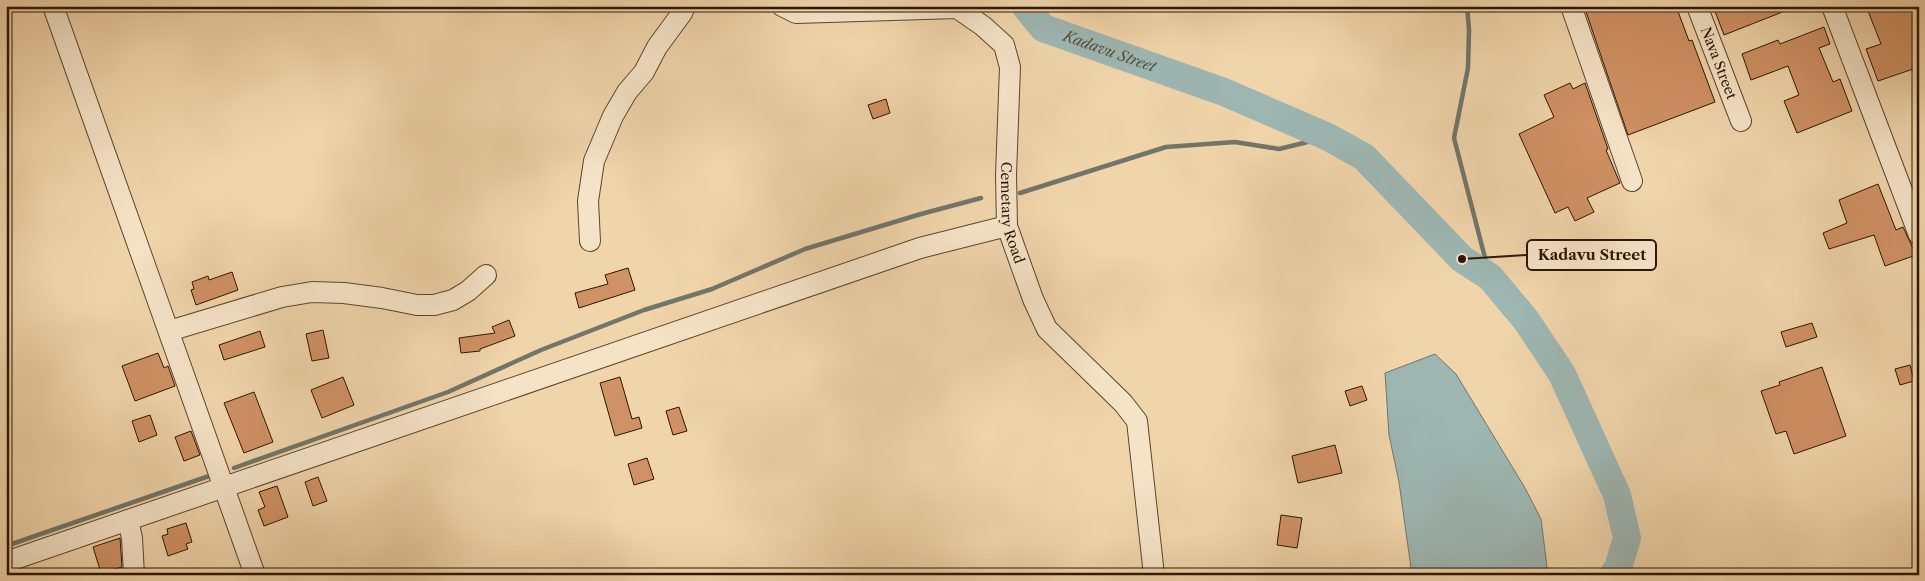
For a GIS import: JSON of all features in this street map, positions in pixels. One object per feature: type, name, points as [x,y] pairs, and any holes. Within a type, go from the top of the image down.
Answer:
[{"type":"street","points":[[53,6],[255,575]]},
{"type":"street","points":[[590,241],[588,201],[594,160],[613,116],[627,92],[644,72],[657,47],[682,13],[684,6]]},
{"type":"street","name":"Cemetary Road","points":[[782,6],[796,13],[957,8],[1004,45],[1010,67],[1006,176],[1007,218],[1033,299],[1047,330],[1123,404],[1137,421],[1154,575]]},
{"type":"street","points":[[1571,6],[1632,181]]},
{"type":"street","name":"Nava Street","points":[[1697,6],[1741,121]]},
{"type":"street","points":[[1832,6],[1919,235]]},
{"type":"street","points":[[6,562],[1007,218]]},
{"type":"street","points":[[169,332],[282,296],[312,292],[344,293],[417,305],[434,305],[453,300],[468,291],[486,275]]},
{"type":"street","points":[[128,520],[132,538],[134,575]]},
{"type":"water","points":[[1435,354],[1456,374],[1525,488],[1541,519],[1547,567],[1544,575],[1412,575],[1399,482],[1389,435],[1385,373]]},
{"type":"building","points":[[1584,6],[1676,6],[1689,41],[1692,40],[1715,102],[1628,135]]},
{"type":"building","points":[[1713,6],[1795,6],[1795,7],[1724,35]]},
{"type":"building","points":[[1866,6],[1919,6],[1919,67],[1878,81],[1866,49],[1881,44]]},
{"type":"building","points":[[1824,27],[1830,44],[1819,48],[1833,82],[1840,79],[1852,111],[1797,133],[1784,101],[1799,95],[1788,66],[1751,80],[1742,54],[1778,40],[1780,44]]},
{"type":"building","points":[[1570,83],[1573,89],[1585,83],[1608,149],[1606,150],[1620,183],[1587,198],[1594,212],[1575,221],[1568,207],[1555,213],[1519,134],[1554,117],[1544,95]]},
{"type":"building","points":[[886,99],[890,113],[873,119],[868,105]]},
{"type":"building","points":[[1878,184],[1896,230],[1903,227],[1916,255],[1885,266],[1874,235],[1829,249],[1823,233],[1847,223],[1839,200]]},
{"type":"building","points":[[628,268],[635,290],[579,308],[575,293],[608,284],[605,275]]},
{"type":"building","points":[[232,272],[238,290],[196,305],[191,290],[194,289],[192,282],[208,276],[209,280]]},
{"type":"building","points":[[509,320],[515,336],[480,349],[480,351],[461,353],[459,338],[495,333],[492,327]]},
{"type":"building","points":[[1812,323],[1817,337],[1786,347],[1781,332]]},
{"type":"building","points":[[323,330],[329,358],[312,361],[306,334]]},
{"type":"building","points":[[260,331],[265,347],[224,360],[219,345]]},
{"type":"building","points":[[158,353],[164,368],[168,366],[175,386],[135,401],[122,366]]},
{"type":"building","points":[[1910,365],[1914,381],[1900,385],[1895,369]]},
{"type":"building","points":[[1822,367],[1846,436],[1794,454],[1786,431],[1776,434],[1761,391],[1780,385],[1779,382]]},
{"type":"building","points":[[343,377],[354,405],[322,418],[311,390]]},
{"type":"building","points":[[620,377],[632,419],[639,417],[642,428],[615,436],[600,383]]},
{"type":"building","points":[[1362,386],[1367,400],[1350,406],[1345,391]]},
{"type":"building","points":[[254,392],[273,442],[244,453],[224,403]]},
{"type":"building","points":[[679,407],[687,431],[673,435],[666,411]]},
{"type":"building","points":[[150,415],[157,435],[139,442],[132,421]]},
{"type":"building","points":[[191,431],[200,455],[184,461],[175,437]]},
{"type":"building","points":[[1335,445],[1342,473],[1298,483],[1292,456]]},
{"type":"building","points":[[647,458],[654,479],[634,485],[628,464]]},
{"type":"building","points":[[318,477],[327,501],[313,506],[305,482]]},
{"type":"building","points":[[277,486],[288,517],[264,526],[258,510],[265,507],[259,492]]},
{"type":"building","points":[[1281,515],[1302,518],[1297,548],[1277,545]]},
{"type":"building","points":[[186,523],[192,542],[186,544],[188,549],[168,556],[162,536],[168,534],[167,529]]},
{"type":"building","points":[[120,538],[122,567],[101,573],[93,547]]},
{"type":"waterway","name":"Kadavu Street","points":[[1025,6],[1043,28],[1224,92],[1328,137],[1364,157],[1462,259],[1490,277],[1526,320],[1562,374],[1617,495],[1627,538],[1618,568],[1613,575]]},
{"type":"waterway","points":[[1467,6],[1469,30],[1468,68],[1454,138],[1490,277]]},
{"type":"waterway","points":[[1020,193],[1166,147],[1235,142],[1279,149],[1328,137]]},
{"type":"waterway","points":[[234,468],[448,392],[541,350],[644,310],[712,289],[805,249],[981,198]]},
{"type":"waterway","points":[[6,546],[212,475]]},
{"type":"place","name":"Kadavu Street","points":[[1462,259]]}]
